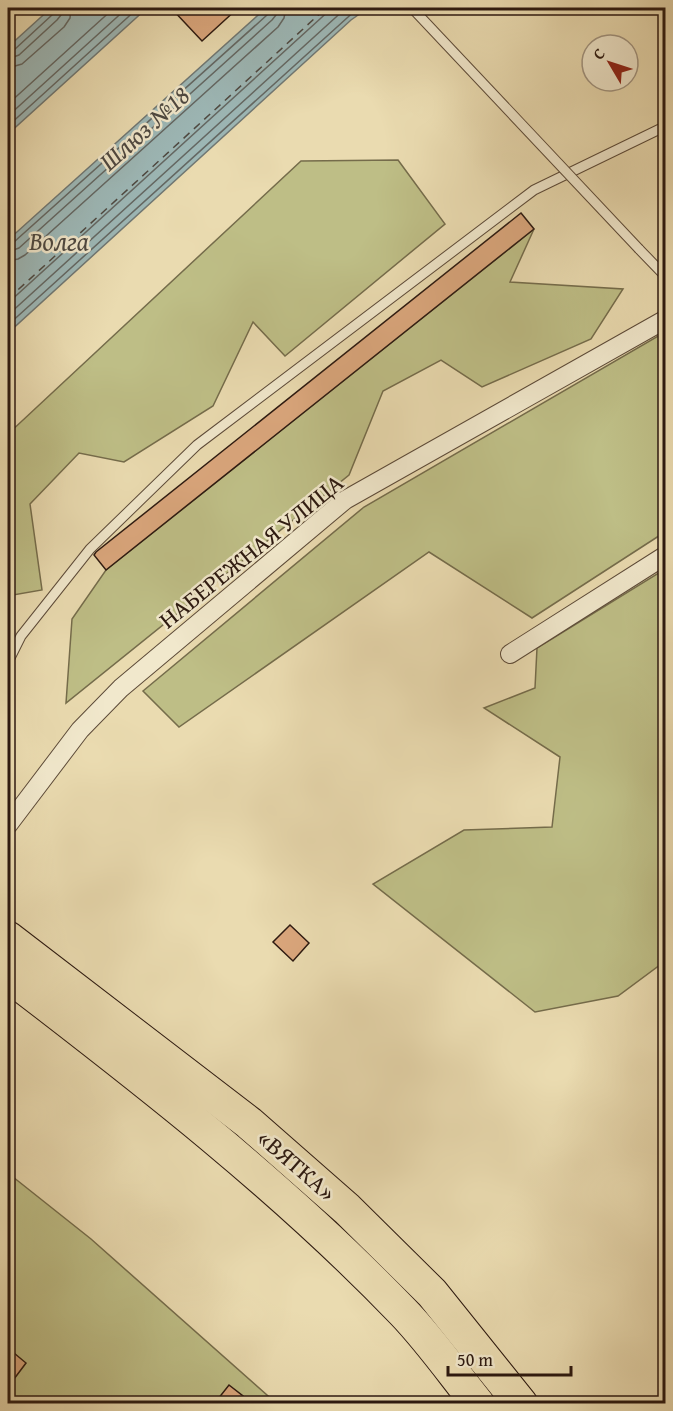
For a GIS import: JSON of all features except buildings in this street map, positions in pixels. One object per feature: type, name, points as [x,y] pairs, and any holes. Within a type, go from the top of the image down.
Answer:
[{"type":"highway","points":[[8,938],[22,974]]},
{"type":"highway","name":"«ВЯТКА»","points":[[22,974],[325,1234],[405,1314],[478,1404]]},
{"type":"highway","name":"«ВЯТКА»","points":[[22,974],[249,1123],[347,1209],[432,1293],[521,1404]]},
{"type":"street","name":"НАБЕРЕЖНАЯ УЛИЦА","points":[[10,818],[80,730],[121,688],[345,501],[666,319]]},
{"type":"street","points":[[510,654],[666,555]]},
{"type":"lane","points":[[412,8],[666,278]]},
{"type":"lane","points":[[8,662],[21,636],[90,549],[197,445],[534,190],[666,126]]},
{"type":"green space","points":[[398,160],[445,224],[285,356],[253,322],[213,406],[124,462],[79,453],[30,504],[42,590],[13,595],[8,590],[8,434],[301,161]]},
{"type":"green space","points":[[534,229],[510,282],[623,289],[591,339],[482,387],[441,360],[383,391],[349,475],[66,703],[72,619],[106,570]]},
{"type":"green space","points":[[665,332],[665,532],[532,618],[429,552],[179,727],[143,691],[364,507]]},
{"type":"green space","points":[[665,569],[665,963],[618,996],[535,1012],[373,884],[464,830],[552,827],[560,757],[484,708],[535,688],[537,648]]},
{"type":"green space","points":[[8,1173],[91,1239],[276,1403],[8,1403]]},
{"type":"water","points":[[51,8],[147,8],[8,134],[8,47]]},
{"type":"water","name":"Волга","points":[[266,8],[368,8],[351,20],[8,333],[8,240]]},
{"type":"ferry route","points":[[8,299],[326,8]]},
{"type":"water label","name":"Шлюз №18","points":[[144,128]]}]
